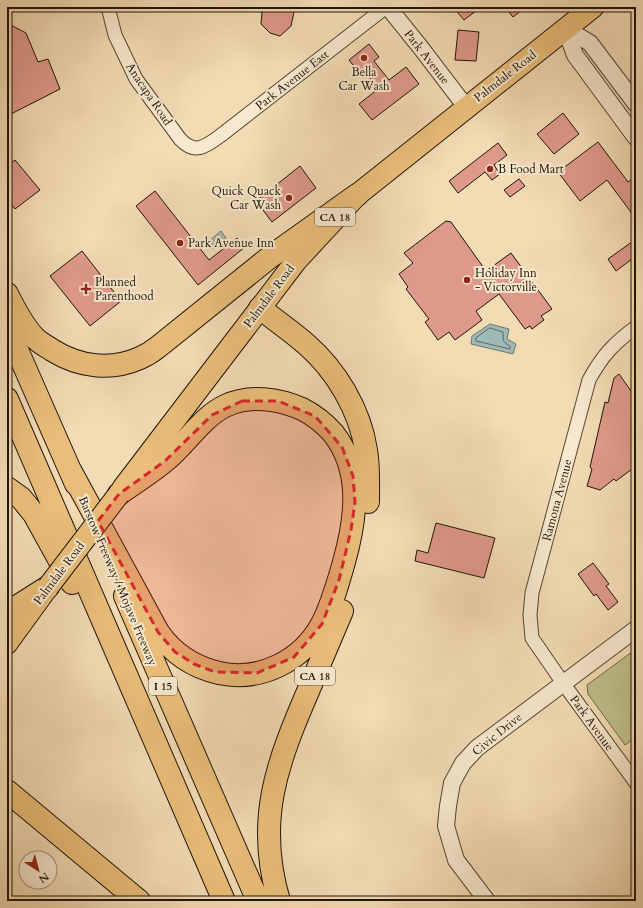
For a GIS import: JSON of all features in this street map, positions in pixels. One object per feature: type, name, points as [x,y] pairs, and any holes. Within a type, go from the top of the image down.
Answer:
[{"type":"highway","name":"Palmdale Road","points":[[48,587],[296,261],[357,194],[593,7]]},
{"type":"highway","points":[[7,294],[33,336],[43,345],[60,355],[78,362],[101,367],[121,364],[140,358],[158,347],[270,257],[357,194]]},
{"type":"highway","name":"CA 18","points":[[260,308],[306,344],[320,357],[341,385],[360,424],[367,451],[368,468],[368,508],[363,547],[356,573],[346,603],[286,745],[275,781],[270,817],[269,850],[279,901]]},
{"type":"highway","name":"Barstow Freeway / Mojave Freeway","points":[[7,327],[258,901]]},
{"type":"highway","name":"I 15","points":[[7,399],[224,901]]},
{"type":"highway","points":[[70,470],[158,632],[169,646],[183,658],[203,668],[224,674],[246,675],[268,670],[288,661],[314,636],[322,624],[339,580],[351,530],[355,502],[353,476],[346,455],[330,430],[315,416],[292,405],[267,399],[242,401],[226,405],[212,415],[165,461],[119,494]]},
{"type":"highway","points":[[7,488],[21,498],[34,514],[148,726]]},
{"type":"highway","points":[[7,613],[48,587]]},
{"type":"highway","points":[[7,791],[139,901]]},
{"type":"main road","name":"Palmdale Road","points":[[7,644],[48,587]]},
{"type":"street","name":"Anacapa Road","points":[[108,7],[115,35],[136,79],[180,139],[187,146],[196,149]]},
{"type":"street","name":"Park Avenue East","points":[[196,149],[202,148],[220,136],[387,7]]},
{"type":"street","name":"Park Avenue","points":[[387,7],[421,48],[466,107]]},
{"type":"street","points":[[565,28],[590,43],[636,104]]},
{"type":"street","points":[[565,28],[575,55],[636,138]]},
{"type":"street","name":"Ramona Avenue","points":[[563,683],[532,638],[530,615],[532,593],[589,380],[601,360],[615,343],[636,327]]},
{"type":"street","name":"Civic Drive","points":[[487,901],[456,860],[446,826],[452,783],[463,763],[476,748],[636,629]]},
{"type":"street","name":"Park Avenue","points":[[563,683],[636,783]]},
{"type":"highlighted area","points":[[242,401],[278,401],[315,416],[342,447],[353,476],[355,502],[351,530],[339,580],[322,624],[294,657],[257,673],[215,672],[194,664],[175,652],[158,632],[98,521],[119,494],[165,461],[212,415]]},
{"type":"green space","points":[[636,649],[636,737],[625,745],[588,694],[587,685]]},
{"type":"water","points":[[221,231],[226,238],[212,249],[207,243]]},
{"type":"water","points":[[490,324],[509,329],[507,339],[516,344],[513,354],[471,344],[472,336]]},
{"type":"building","points":[[258,7],[295,7],[291,26],[280,36],[270,33],[261,24],[262,13]]},
{"type":"building","points":[[453,7],[481,7],[464,20]]},
{"type":"building","points":[[505,7],[526,7],[513,17]]},
{"type":"building","points":[[7,23],[26,33],[38,62],[48,59],[60,89],[7,116]]},
{"type":"building","points":[[458,30],[479,32],[476,61],[455,60]]},
{"type":"building","points":[[369,44],[379,57],[374,61],[389,80],[406,67],[419,84],[372,120],[359,104],[378,89],[363,69],[361,70],[360,68],[357,70],[349,60]]},
{"type":"building","points":[[563,113],[579,134],[554,154],[537,134]]},
{"type":"building","points":[[598,142],[628,182],[636,176],[636,219],[607,180],[580,201],[558,172]]},
{"type":"building","points":[[498,143],[507,155],[494,165],[500,174],[492,180],[485,172],[458,193],[449,181]]},
{"type":"building","points":[[15,160],[40,190],[15,209],[7,199],[7,166]]},
{"type":"building","points":[[300,166],[316,188],[272,222],[256,201]]},
{"type":"building","points":[[519,179],[525,186],[510,197],[504,190]]},
{"type":"building","name":"Park Avenue Inn","points":[[155,191],[209,260],[237,238],[245,247],[198,285],[136,206]]},
{"type":"building","name":"Holiday Inn - Victorville","points":[[446,221],[451,222],[486,271],[511,253],[552,309],[541,316],[544,320],[532,329],[530,326],[525,329],[499,294],[476,311],[482,320],[455,340],[449,332],[438,340],[425,322],[429,319],[406,289],[408,287],[399,274],[413,263],[404,253]]},
{"type":"building","points":[[636,239],[636,256],[616,271],[608,259]]},
{"type":"building","name":"Planned Parenthood","points":[[82,251],[121,301],[90,326],[50,276]]},
{"type":"building","points":[[619,374],[636,398],[636,466],[616,481],[614,479],[600,490],[587,486],[592,469],[590,467],[605,402],[608,403],[614,378]]},
{"type":"building","points":[[436,523],[495,538],[484,578],[415,561],[417,550],[428,553]]},
{"type":"building","points":[[593,563],[609,584],[606,586],[618,602],[608,610],[596,594],[594,596],[578,574]]},
{"type":"place","name":"Bella Car Wash","points":[[364,58]]},
{"type":"place","name":"B Food Mart","points":[[490,169]]},
{"type":"place","name":"Quick Quack Car Wash","points":[[289,198]]},
{"type":"place","name":"Park Avenue Inn","points":[[180,243]]},
{"type":"place","name":"Holiday Inn - Victorville","points":[[467,280]]},
{"type":"place","name":"Planned Parenthood","points":[[86,289]]}]
